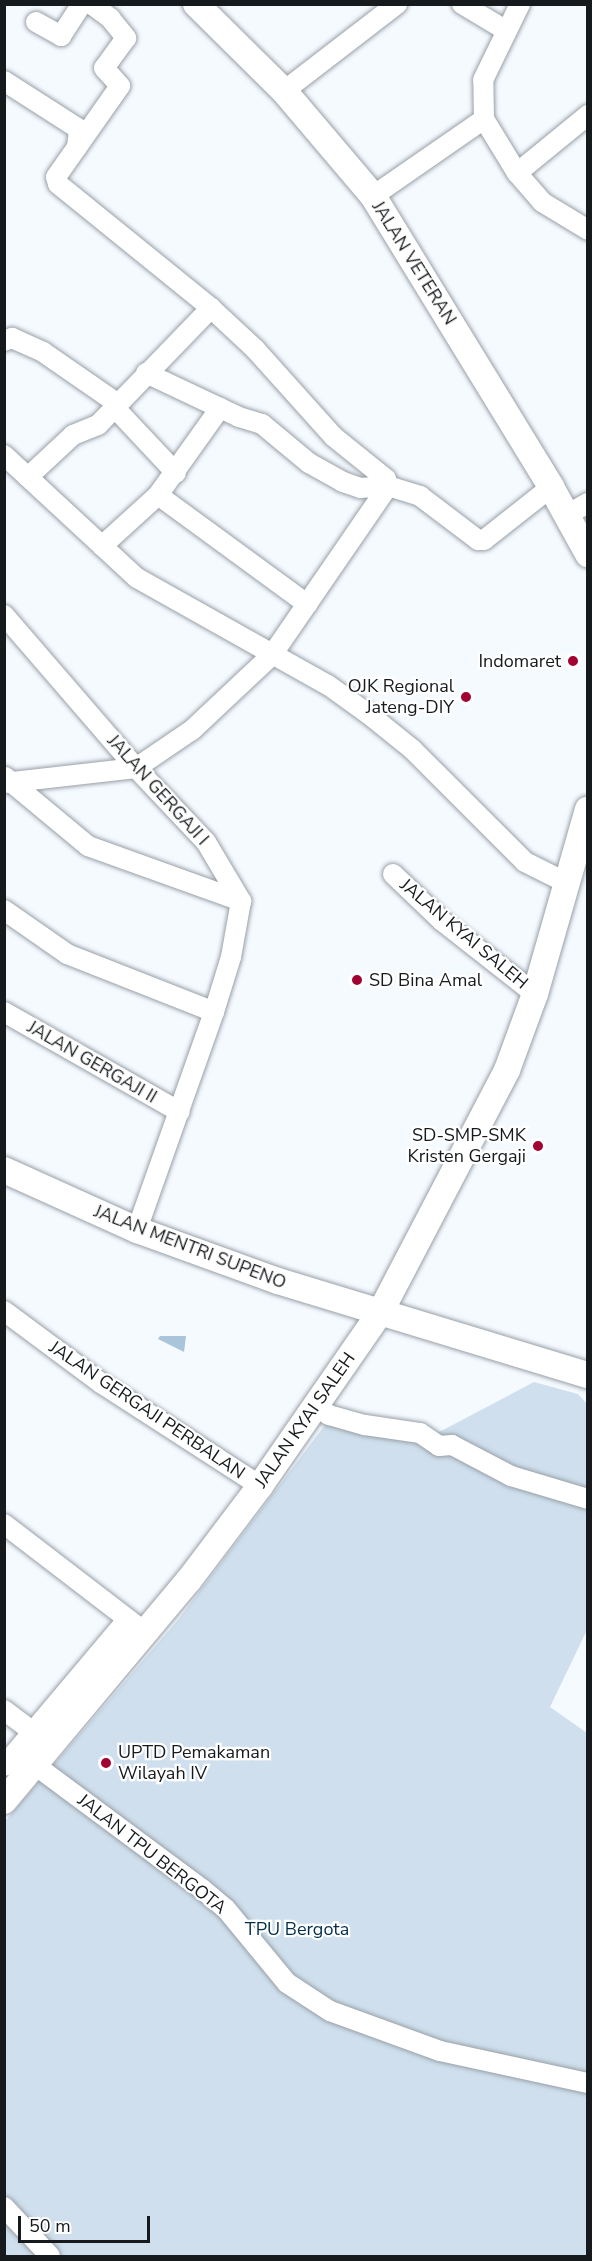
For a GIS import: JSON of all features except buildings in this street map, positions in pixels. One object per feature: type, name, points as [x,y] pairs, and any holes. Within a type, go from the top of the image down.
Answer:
[{"type":"main road","name":"JALAN VETERAN","points":[[196,4],[284,91],[373,196],[551,487],[577,509],[588,554]]},
{"type":"main road","name":"JALAN KYAI SALEH","points":[[4,1801],[35,1765],[137,1626],[260,1486],[380,1312],[507,1070],[535,994],[588,809]]},
{"type":"main road","name":"JALAN MENTRI SUPENO","points":[[4,1170],[137,1230],[346,1304],[380,1312],[588,1375]]},
{"type":"street","points":[[36,22],[61,36],[82,4]]},
{"type":"street","points":[[91,4],[110,18],[126,40],[104,68],[120,86],[56,177],[58,184],[211,308],[255,349],[334,437],[386,479],[388,486]]},
{"type":"street","points":[[462,4],[507,32]]},
{"type":"street","points":[[520,4],[483,80],[484,119],[517,173],[550,209],[588,230]]},
{"type":"street","points":[[284,91],[387,8]]},
{"type":"street","points":[[4,81],[80,129],[77,147]]},
{"type":"street","points":[[517,173],[588,115]]},
{"type":"street","points":[[373,196],[484,119]]},
{"type":"street","points":[[28,477],[73,435],[98,425],[211,308]]},
{"type":"street","points":[[4,341],[12,338],[43,352],[117,406],[176,473]]},
{"type":"street","points":[[146,374],[220,408],[262,424],[309,463],[343,482],[360,488],[388,486],[420,496],[469,536],[484,540],[551,487]]},
{"type":"street","points":[[102,546],[158,495],[176,473],[220,408]]},
{"type":"street","points":[[4,455],[102,546],[152,587],[328,685],[412,749],[525,862],[567,883]]},
{"type":"street","points":[[6,781],[136,768],[212,713],[272,655],[388,486]]},
{"type":"street","points":[[158,495],[307,604]]},
{"type":"street","name":"JALAN GERGAJI I","points":[[4,615],[136,768],[206,842],[241,901]]},
{"type":"street","points":[[6,781],[88,846],[241,901],[231,957],[214,1012],[137,1230]]},
{"type":"street","name":"JALAN KYAI SALEH","points":[[393,874],[442,921],[535,994]]},
{"type":"street","points":[[4,910],[67,954],[214,1012]]},
{"type":"street","name":"JALAN GERGAJI II","points":[[4,1012],[180,1112]]},
{"type":"street","name":"JALAN GERGAJI PERBALAN","points":[[4,1311],[100,1383],[260,1486]]},
{"type":"street","points":[[315,1406],[329,1415],[365,1425],[420,1433],[439,1446],[452,1445],[511,1476],[588,1499]]},
{"type":"street","points":[[4,1524],[137,1626],[33,1732],[4,1766]]},
{"type":"street","points":[[4,1710],[33,1732]]},
{"type":"street","name":"JALAN TPU BERGOTA","points":[[35,1765],[226,1909],[287,1983],[330,2011],[440,2051],[588,2083]]},
{"type":"street","points":[[4,2207],[50,2256]]},
{"type":"green space","name":"TPU Bergota","points":[[534,1382],[578,1394],[588,1405],[587,1630],[550,1707],[587,1733],[587,2256],[5,2256],[5,1821],[178,1620],[331,1417],[424,1440]]},
{"type":"shaded area","points":[[160,1336],[186,1336],[184,1352],[158,1339]]},
{"type":"place","name":"Indomaret","points":[[573,661]]},
{"type":"place","name":"OJK Regional Jateng-DIY","points":[[466,697]]},
{"type":"place","name":"SD Bina Amal","points":[[357,980]]},
{"type":"place","name":"SD-SMP-SMK Kristen Gergaji","points":[[538,1146]]},
{"type":"place","name":"UPTD Pemakaman Wilayah IV","points":[[106,1763]]}]
